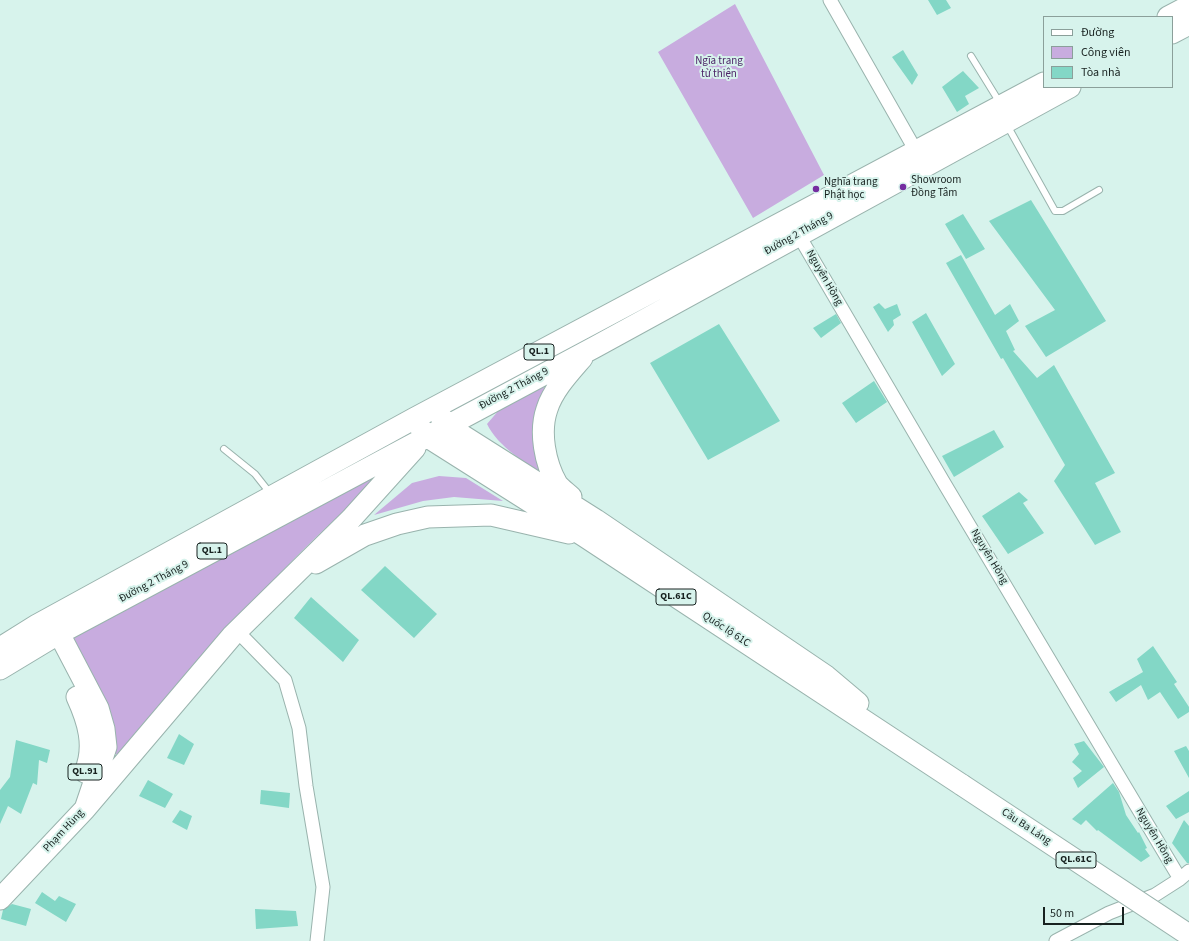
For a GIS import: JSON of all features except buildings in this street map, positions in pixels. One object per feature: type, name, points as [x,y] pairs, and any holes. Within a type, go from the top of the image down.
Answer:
[{"type":"highway","points":[[1170,16],[1189,6]]},
{"type":"highway","points":[[1173,32],[1189,24]]},
{"type":"highway","name":"Đường 2 Tháng 9","points":[[48,629],[426,436],[595,347],[798,234],[1003,114],[1043,84]]},
{"type":"highway","name":"Đường 2 Tháng 9","points":[[2,660],[48,629],[272,496],[415,418],[916,151],[1068,88]]},
{"type":"highway","points":[[595,347],[564,379],[552,398],[547,409],[544,444],[548,465],[558,485],[596,520]]},
{"type":"highway","points":[[435,408],[446,425]]},
{"type":"highway","points":[[85,809],[237,631],[351,519],[426,436],[415,418]]},
{"type":"highway","name":"Quốc lộ 61C","points":[[446,425],[596,520],[826,676],[925,758]]},
{"type":"highway","name":"Quốc lộ 61C","points":[[426,436],[584,536],[925,758],[962,785]]},
{"type":"highway","points":[[291,577],[365,535],[397,524],[428,516],[491,515],[584,536]]},
{"type":"highway","name":"Phạm Hùng","points":[[0,899],[85,809],[106,747],[104,729],[98,708],[48,629]]},
{"type":"highway","name":"Phạm Hùng","points":[[0,884],[69,809],[86,770],[91,751],[86,716],[48,629]]},
{"type":"highway","name":"Cầu Ba Láng","points":[[962,785],[1189,935]]},
{"type":"street","points":[[830,0],[916,151]]},
{"type":"street","name":"Nguyên Hồng","points":[[798,234],[940,476],[1185,875]]},
{"type":"street","points":[[237,631],[285,680],[299,728],[306,786],[323,887],[317,941]]},
{"type":"street","points":[[1056,941],[1109,913],[1155,896],[1185,875]]},
{"type":"lane","points":[[971,56],[1055,211],[1063,211],[1099,190]]},
{"type":"lane","points":[[224,450],[255,474],[272,496]]},
{"type":"green space","name":"Ngĩa trang từ thiện","points":[[735,4],[824,175],[753,218],[658,52]]},
{"type":"green space","points":[[546,382],[538,409],[548,477],[522,461],[498,440],[487,424],[499,410]]},
{"type":"green space","points":[[385,468],[388,473],[315,538],[281,572],[120,754],[113,754],[72,644],[72,635]]},
{"type":"green space","points":[[439,476],[466,478],[503,501],[454,497],[423,501],[374,515],[412,483]]},
{"type":"place","name":"Showroom Đồng Tâm","points":[[903,187]]},
{"type":"place","name":"Nghĩa trang Phật học","points":[[816,189]]}]
